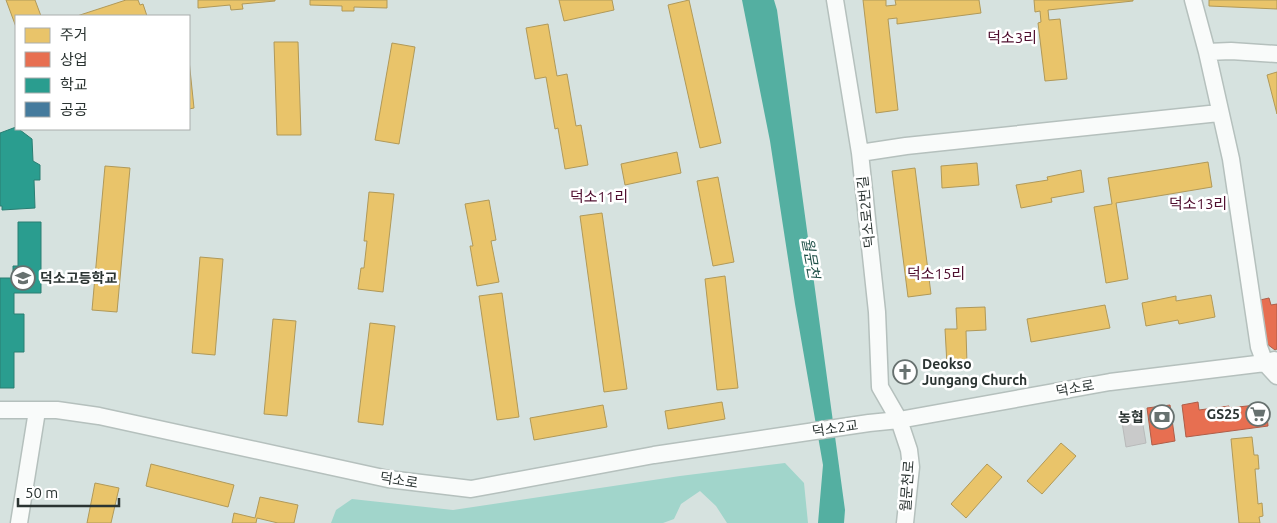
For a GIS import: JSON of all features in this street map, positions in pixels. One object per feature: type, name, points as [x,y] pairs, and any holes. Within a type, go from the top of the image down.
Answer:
[{"type":"street","name":"덕소로2번길","points":[[836,0],[860,153],[877,312],[880,387],[899,420]]},
{"type":"street","points":[[1193,0],[1208,52],[1219,113],[1231,159],[1259,347],[1271,361],[1277,376]]},
{"type":"street","points":[[1208,52],[1230,51],[1277,54]]},
{"type":"street","points":[[860,153],[915,145],[1219,113]]},
{"type":"street","name":"덕소로","points":[[869,423],[899,420],[1110,382],[1271,361]]},
{"type":"street","name":"덕소로","points":[[0,410],[57,410],[99,416],[388,479],[472,489],[654,455],[801,433]]},
{"type":"street","points":[[19,523],[37,411]]},
{"type":"street","name":"월문천로","points":[[899,420],[909,450],[911,467],[905,523]]},
{"type":"street","name":"덕소2교","points":[[801,433],[869,423]]},
{"type":"shaded area","points":[[742,0],[774,0],[777,10],[845,510],[844,523],[818,523],[823,465],[795,304],[770,141]]},
{"type":"shaded area","points":[[785,463],[804,483],[808,523],[727,523],[716,506],[700,491],[681,504],[674,519],[663,523],[331,523],[336,510],[352,499],[453,510],[680,476]]},
{"type":"building: 주거","points":[[6,0],[35,0],[41,15],[15,15],[15,24]]},
{"type":"building: 주거","points":[[126,0],[138,0],[140,5],[143,4],[147,15],[80,15]]},
{"type":"building: 주거","points":[[198,0],[275,1],[242,4],[243,9],[231,10],[230,5],[198,8]]},
{"type":"building: 주거","points":[[310,0],[387,0],[387,8],[354,7],[354,11],[342,11],[342,6],[310,5]]},
{"type":"building: 주거","points":[[559,0],[612,0],[614,10],[564,21]]},
{"type":"building: 주거","points":[[689,0],[721,143],[700,148],[668,5]]},
{"type":"building: 주거","points":[[863,0],[886,0],[886,6],[896,5],[895,0],[979,0],[981,13],[897,24],[897,18],[888,19],[898,110],[876,113]]},
{"type":"building: 주거","points":[[1034,0],[1133,1],[1048,10],[1049,20],[1060,19],[1067,79],[1045,81],[1038,23],[1041,22],[1040,11],[1035,12]]},
{"type":"building: 주거","points":[[1209,0],[1277,0],[1277,9],[1209,6]]},
{"type":"building: 주거","points":[[548,24],[557,76],[567,74],[576,126],[581,125],[588,165],[565,169],[558,128],[555,129],[546,77],[535,79],[526,28]]},
{"type":"building: 주거","points":[[274,42],[298,42],[301,135],[277,135]]},
{"type":"building: 주거","points":[[392,43],[415,47],[399,144],[375,140]]},
{"type":"building: 주거","points":[[190,70],[194,108],[190,109]]},
{"type":"building: 주거","points":[[1277,72],[1277,114],[1267,75]]},
{"type":"building: 주거","points":[[677,152],[681,173],[625,185],[621,164]]},
{"type":"building: 주거","points":[[1208,162],[1212,187],[1116,203],[1128,279],[1106,283],[1094,207],[1112,204],[1108,178]]},
{"type":"building: 주거","points":[[977,163],[979,185],[942,188],[941,166]]},
{"type":"building: 주거","points":[[105,166],[130,168],[117,312],[92,310]]},
{"type":"building: 주거","points":[[915,168],[931,294],[908,297],[892,171]]},
{"type":"building: 주거","points":[[1081,170],[1084,192],[1051,198],[1052,202],[1021,208],[1016,185],[1048,180],[1047,177]]},
{"type":"building: 주거","points":[[718,177],[734,262],[713,266],[697,181]]},
{"type":"building: 주거","points":[[369,192],[394,194],[383,292],[358,289],[361,268],[364,268],[367,241],[364,241]]},
{"type":"building: 주거","points":[[489,200],[496,240],[491,241],[499,282],[477,286],[470,246],[473,246],[465,204]]},
{"type":"building: 주거","points":[[602,213],[627,389],[604,392],[580,216]]},
{"type":"building: 주거","points":[[200,257],[223,259],[215,355],[192,353]]},
{"type":"building: 주거","points":[[725,276],[738,388],[717,390],[705,279]]},
{"type":"building: 주거","points":[[502,293],[519,417],[497,420],[479,296]]},
{"type":"building: 주거","points":[[1211,295],[1215,317],[1179,324],[1178,320],[1146,326],[1142,303],[1176,296],[1176,301]]},
{"type":"building: 주거","points":[[1105,305],[1110,328],[1031,342],[1027,319]]},
{"type":"building: 주거","points":[[985,307],[986,330],[966,331],[967,364],[947,365],[945,329],[957,329],[956,308]]},
{"type":"building: 주거","points":[[273,319],[296,321],[287,416],[264,414]]},
{"type":"building: 주거","points":[[370,323],[395,326],[383,425],[358,422]]},
{"type":"building: 주거","points":[[722,402],[725,419],[668,429],[665,411]]},
{"type":"building: 주거","points":[[603,405],[607,427],[534,440],[530,418]]},
{"type":"building: 주거","points":[[1252,437],[1254,455],[1258,455],[1259,469],[1255,469],[1258,504],[1262,503],[1263,516],[1259,517],[1260,523],[1239,523],[1231,439]]},
{"type":"building: 주거","points":[[1061,443],[1076,456],[1042,494],[1027,481]]},
{"type":"building: 주거","points":[[151,464],[234,485],[228,507],[146,486]]},
{"type":"building: 주거","points":[[987,464],[1002,477],[966,518],[951,504]]},
{"type":"building: 주거","points":[[95,483],[119,488],[111,523],[87,523]]},
{"type":"building: 주거","points":[[260,497],[298,505],[294,523],[278,523],[257,518],[256,523],[232,523],[234,513],[255,518]]},
{"type":"building: 상업","points":[[1269,298],[1271,305],[1277,304],[1277,349],[1275,350],[1267,344],[1260,300]]},
{"type":"building: 상업","points":[[1198,402],[1199,410],[1256,405],[1267,415],[1268,426],[1186,437],[1182,405]]},
{"type":"building: 상업","points":[[1170,405],[1175,441],[1152,445],[1147,408]]},
{"type":"building: 학교","points":[[15,127],[15,130],[20,130],[32,139],[33,161],[40,165],[40,180],[34,180],[35,208],[2,210],[2,206],[0,206],[0,133]]},
{"type":"building: 학교","points":[[18,222],[41,222],[41,293],[14,293],[14,314],[24,314],[24,352],[14,352],[14,388],[0,388],[0,278],[13,278],[13,266],[18,266]]},
{"type":"building: 공공","name":"Deokso Jungang Church","points":[[913,363],[914,379],[897,380],[895,365]]},
{"type":"building: 기타","points":[[1141,413],[1146,443],[1126,447],[1121,416]]},
{"type":"place","name":"덕소고등학교","points":[[23,278]]},
{"type":"place","name":"Deokso Jungang Church","points":[[905,372]]},
{"type":"place","name":"GS25","points":[[1258,414]]},
{"type":"place","name":"농협","points":[[1162,417]]},
{"type":"district","name":"덕소3리","points":[[1012,37]]},
{"type":"district","name":"덕소11리","points":[[599,196]]},
{"type":"district","name":"덕소13리","points":[[1198,203]]},
{"type":"district","name":"덕소15리","points":[[936,273]]},
{"type":"water label","name":"월문천","points":[[811,258]]}]
